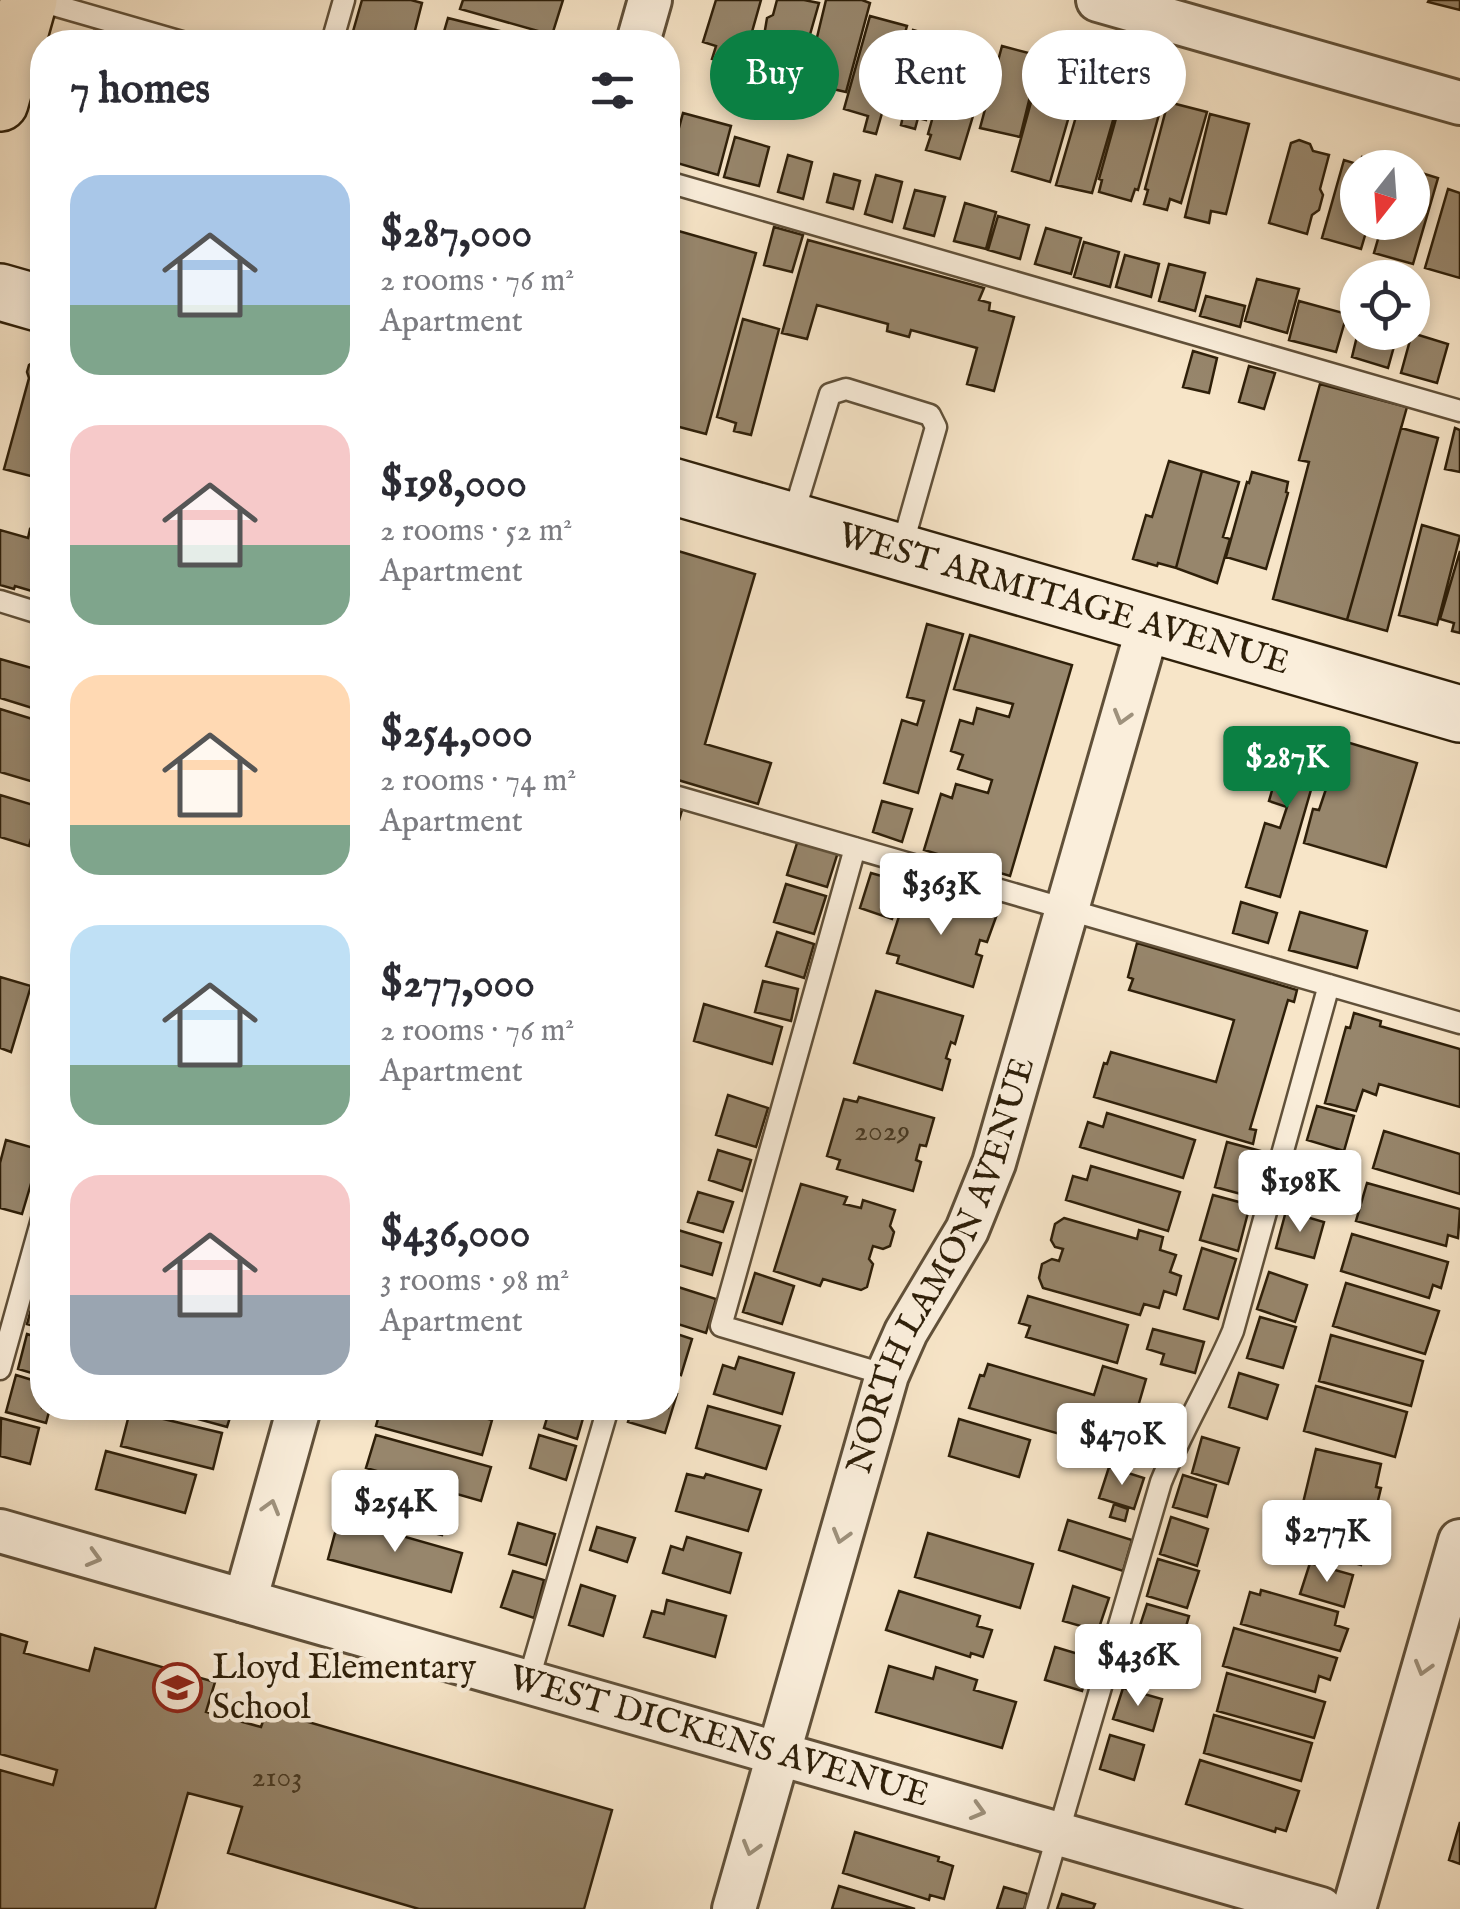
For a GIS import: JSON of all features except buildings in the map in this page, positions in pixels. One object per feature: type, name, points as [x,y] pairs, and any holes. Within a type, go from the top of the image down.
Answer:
[{"type":"main road","points":[[0,102],[32,0]]},
{"type":"main road","points":[[0,292],[30,301]]},
{"type":"main road","name":"WEST ARMITAGE AVENUE","points":[[680,488],[1460,714]]},
{"type":"street","points":[[641,30],[650,0]]},
{"type":"street","points":[[1098,0],[1460,103]]},
{"type":"street","name":"NORTH LAMON AVENUE","points":[[734,1909],[887,1374],[906,1332],[968,1230],[994,1163],[1149,624]]},
{"type":"street","points":[[244,1601],[297,1420]]},
{"type":"street","name":"WEST DICKENS AVENUE","points":[[0,1532],[1321,1909]]},
{"type":"street","points":[[1354,1909],[1460,1541]]},
{"type":"lane","points":[[32,0],[139,30]]},
{"type":"lane","points":[[335,30],[344,0]]},
{"type":"lane","points":[[680,185],[1460,411]]},
{"type":"lane","points":[[791,520],[830,394],[846,389],[930,416],[936,428],[900,552]]},
{"type":"lane","points":[[0,601],[30,610]]},
{"type":"lane","points":[[680,797],[1460,1023]]},
{"type":"lane","points":[[854,848],[721,1326],[887,1374]]},
{"type":"lane","points":[[1036,1909],[1161,1482],[1232,1332],[1329,986]]},
{"type":"lane","points":[[0,1369],[30,1262]]},
{"type":"lane","points":[[528,1682],[604,1420]]},
{"type":"place","name":"Lloyd Elementary School","points":[[177,1688]]}]
